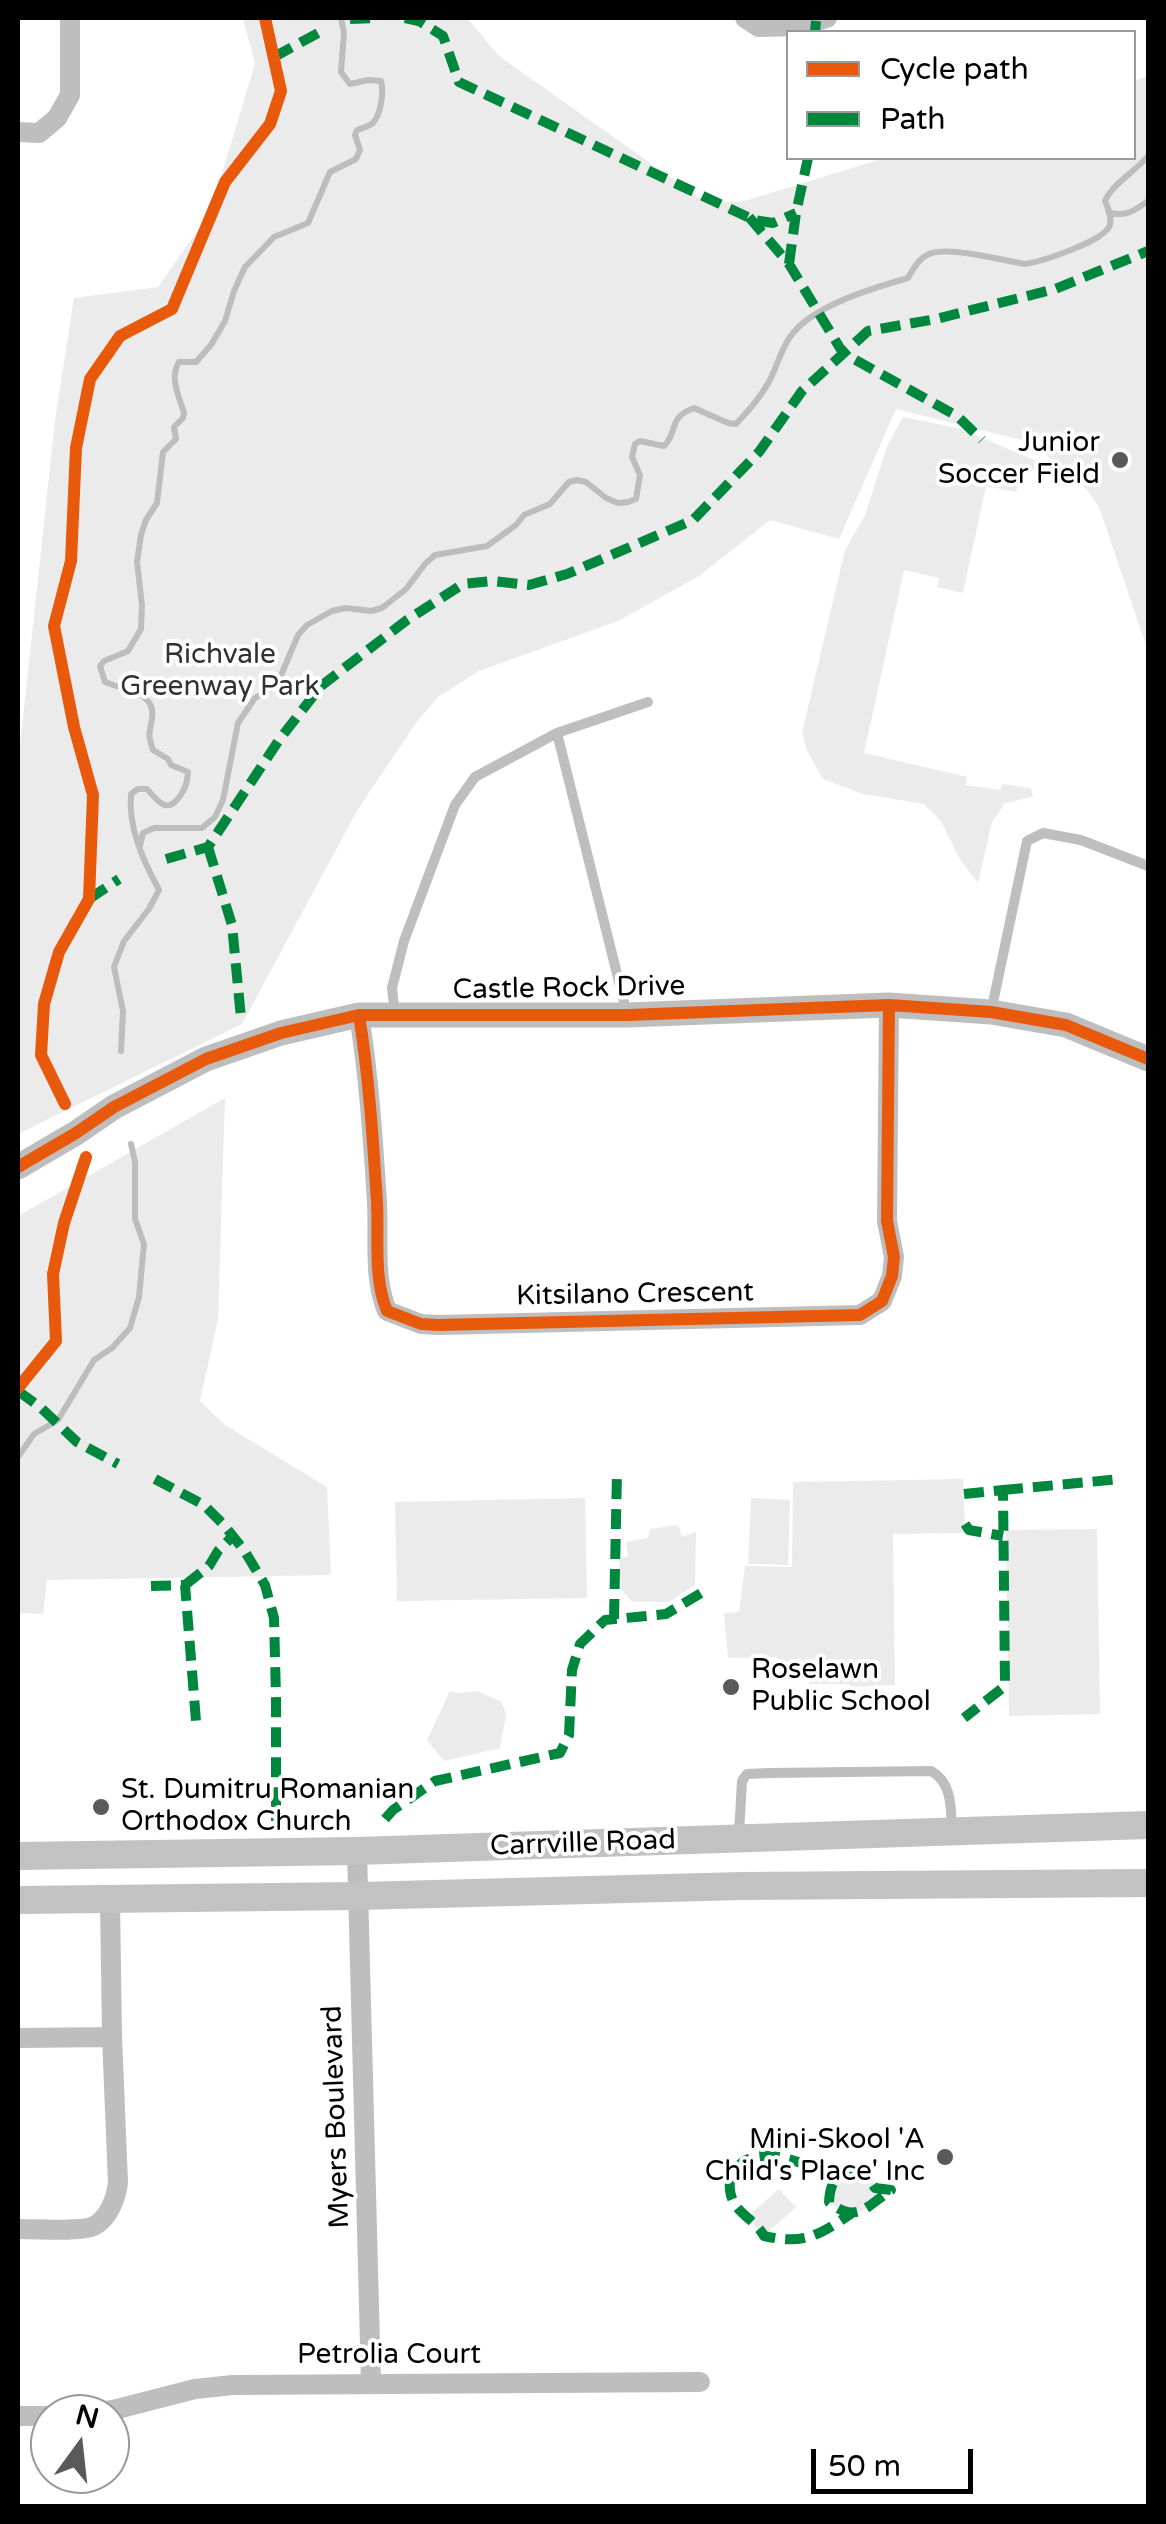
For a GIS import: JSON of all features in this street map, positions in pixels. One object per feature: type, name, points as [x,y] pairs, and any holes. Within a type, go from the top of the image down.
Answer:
[{"type":"main road","name":"Carrville Road","points":[[18,1856],[357,1851],[1148,1825]]},
{"type":"main road","points":[[739,1838],[743,1886]]},
{"type":"main road","name":"Carrville Road","points":[[18,1900],[743,1886],[1148,1883]]},
{"type":"street","points":[[18,132],[39,133],[57,118],[70,95],[70,18]]},
{"type":"street","points":[[746,18],[759,28],[799,26],[827,18]]},
{"type":"street","name":"Castle Rock Drive","points":[[18,1166],[114,1107],[206,1059],[281,1033],[360,1015],[628,1015],[889,1005],[991,1012],[1066,1025],[1148,1058]]},
{"type":"street","name":"Kitsilano Crescent","points":[[360,1015],[372,1135],[379,1292],[388,1311],[421,1324],[467,1324],[860,1315],[882,1301],[892,1276],[894,1257],[888,1221],[889,1005]]},
{"type":"street","name":"Myers Boulevard","points":[[357,1851],[372,2382]]},
{"type":"street","points":[[18,2229],[94,2226],[108,2213],[116,2197],[110,1899]]},
{"type":"street","points":[[18,2038],[112,2037]]},
{"type":"street","name":"Petrolia Court","points":[[130,2405],[214,2386],[700,2382]]},
{"type":"lane","points":[[396,1014],[392,988],[404,940],[455,805],[475,777],[557,734],[648,702]]},
{"type":"lane","points":[[557,734],[628,1015]]},
{"type":"lane","points":[[991,1012],[1027,841],[1043,833],[1081,840],[1148,866]]},
{"type":"lane","points":[[739,1838],[742,1781],[748,1774],[931,1771],[946,1785],[952,1831]]},
{"type":"green space","name":"Richvale Greenway Park","points":[[243,18],[467,18],[499,56],[704,201],[741,202],[878,160],[1136,160],[1136,80],[1148,76],[1148,651],[1099,507],[1077,476],[1026,441],[896,409],[839,539],[770,520],[699,576],[618,621],[479,671],[438,697],[358,809],[242,1024],[18,1134],[18,764],[55,421],[74,298],[158,287],[210,213],[255,64]]},
{"type":"green space","points":[[903,417],[962,429],[1041,463],[1059,475],[1022,467],[1016,492],[986,486],[963,593],[937,587],[939,578],[904,570],[864,753],[967,777],[966,785],[1000,790],[1002,784],[1031,788],[1033,797],[1005,803],[992,822],[978,883],[959,858],[941,821],[924,804],[863,794],[823,779],[802,733],[845,550],[865,515],[888,444]]},
{"type":"green space","points":[[225,1098],[218,1319],[200,1401],[225,1425],[327,1487],[331,1575],[47,1580],[43,1614],[18,1613],[18,1216]]},
{"type":"green space","points":[[963,1479],[965,1533],[893,1534],[895,1685],[809,1684],[809,1674],[795,1662],[779,1662],[777,1657],[728,1658],[724,1613],[739,1612],[745,1566],[792,1567],[793,1482]]},
{"type":"green space","points":[[585,1498],[587,1598],[397,1601],[395,1502]]},
{"type":"green space","points":[[751,1498],[790,1500],[788,1565],[748,1564]]},
{"type":"green space","points":[[678,1525],[682,1537],[696,1532],[695,1585],[669,1602],[632,1602],[621,1589],[619,1559],[628,1556],[626,1542],[648,1538],[650,1529]]},
{"type":"green space","points":[[1097,1529],[1100,1714],[1009,1716],[1006,1530]]},
{"type":"green space","points":[[450,1691],[477,1691],[502,1702],[506,1715],[500,1748],[444,1761],[427,1740]]},
{"type":"green space","points":[[849,2170],[873,2182],[875,2199],[863,2211],[841,2210],[829,2202],[834,2182]]},
{"type":"green space","points":[[779,2189],[796,2207],[764,2236],[747,2217]]},
{"type":"waterway","points":[[121,1051],[123,1011],[114,967],[124,941],[159,890],[134,831],[131,794],[147,789],[163,804],[171,805],[184,790],[188,772],[171,765],[153,750],[149,702],[137,693],[105,682],[100,666],[128,651],[141,629],[137,562],[146,520],[157,503],[163,452],[176,439],[174,427],[183,418],[175,381],[179,362],[196,362],[211,345],[225,321],[245,267],[274,237],[308,223],[330,172],[356,159],[360,150],[357,130],[373,123],[378,114],[381,81],[350,84],[341,72],[341,18]]},
{"type":"waterway","points":[[140,846],[143,833],[154,828],[202,828],[215,817],[223,800],[238,723],[255,698],[277,685],[298,635],[307,625],[332,611],[382,608],[406,589],[435,555],[487,546],[524,515],[550,504],[569,482],[586,482],[618,503],[636,499],[640,475],[632,457],[635,444],[640,441],[664,446],[680,416],[694,408],[736,424],[766,386],[790,337],[812,316],[844,300],[908,278],[929,254],[961,253],[1024,264],[1085,244],[1110,225],[1105,201],[1108,195],[1148,156]]},
{"type":"waterway","points":[[1110,213],[1126,213],[1148,201]]},
{"type":"waterway","points":[[18,1457],[34,1434],[58,1420],[94,1360],[130,1328],[139,1297],[144,1244],[135,1219],[135,1162],[131,1144]]},
{"type":"marked path","points":[[350,19],[374,18]]},
{"type":"marked path","points":[[405,18],[419,21],[443,36],[459,82],[754,220],[773,223],[796,213]]},
{"type":"marked path","points":[[815,30],[816,21]]},
{"type":"marked path","points":[[274,57],[320,32]]},
{"type":"marked path","points":[[789,264],[808,160]]},
{"type":"marked path","points":[[749,217],[789,264],[843,353],[957,416],[982,440]]},
{"type":"marked path","points":[[166,859],[208,847],[279,740],[321,686],[407,620],[463,584],[492,581],[529,585],[567,574],[693,520],[759,452],[802,391],[868,331],[936,319],[1055,289],[1148,251]]},
{"type":"marked path","points":[[208,847],[232,925],[241,1018]]},
{"type":"marked path","points":[[89,899],[119,879]]},
{"type":"marked path","points":[[18,1391],[77,1442],[118,1464]]},
{"type":"marked path","points":[[614,1619],[617,1472]]},
{"type":"marked path","points":[[155,1479],[204,1505],[244,1550],[265,1585],[274,1618],[276,1821]]},
{"type":"marked path","points":[[1003,1490],[1121,1479]]},
{"type":"marked path","points":[[964,1494],[1003,1490],[1005,1686],[964,1718]]},
{"type":"marked path","points":[[965,1524],[969,1530],[1003,1536]]},
{"type":"marked path","points":[[185,1585],[209,1566],[233,1536]]},
{"type":"marked path","points":[[151,1586],[185,1585],[196,1721]]},
{"type":"marked path","points":[[385,1819],[435,1781],[560,1753],[569,1735],[572,1670],[580,1644],[605,1620],[666,1614],[706,1590]]},
{"type":"marked path","points":[[836,2177],[783,2158],[755,2157],[734,2171],[730,2190],[736,2206],[764,2236],[811,2236],[852,2213]]},
{"type":"marked path","points":[[849,2170],[866,2175],[875,2188],[891,2190],[862,2210],[839,2209],[829,2202],[830,2191],[836,2179],[849,2170]]},
{"type":"cycle path","points":[[65,1104],[41,1055],[44,1004],[59,952],[89,899],[93,795],[74,727],[54,626],[71,561],[76,448],[90,379],[120,336],[172,309],[225,182],[270,124],[281,91],[265,18]]},
{"type":"cycle path","points":[[359,1015],[370,1108],[378,1271],[383,1298],[387,1311],[421,1324],[438,1325],[860,1315],[882,1301],[892,1276],[894,1257],[887,1221],[889,1005]]},
{"type":"cycle path","points":[[18,1167],[114,1107],[206,1059],[281,1033],[359,1015],[628,1015],[889,1005],[991,1012],[1066,1025],[1148,1059]]},
{"type":"cycle path","points":[[18,1388],[56,1341],[53,1274],[64,1223],[86,1157]]},
{"type":"place","name":"Junior Soccer Field","points":[[1120,460]]},
{"type":"place","name":"Roselawn Public School","points":[[731,1687]]},
{"type":"place","name":"St. Dumitru Romanian Orthodox Church","points":[[101,1807]]},
{"type":"place","name":"Mini-Skool 'A Child's Place' Inc","points":[[945,2157]]}]
